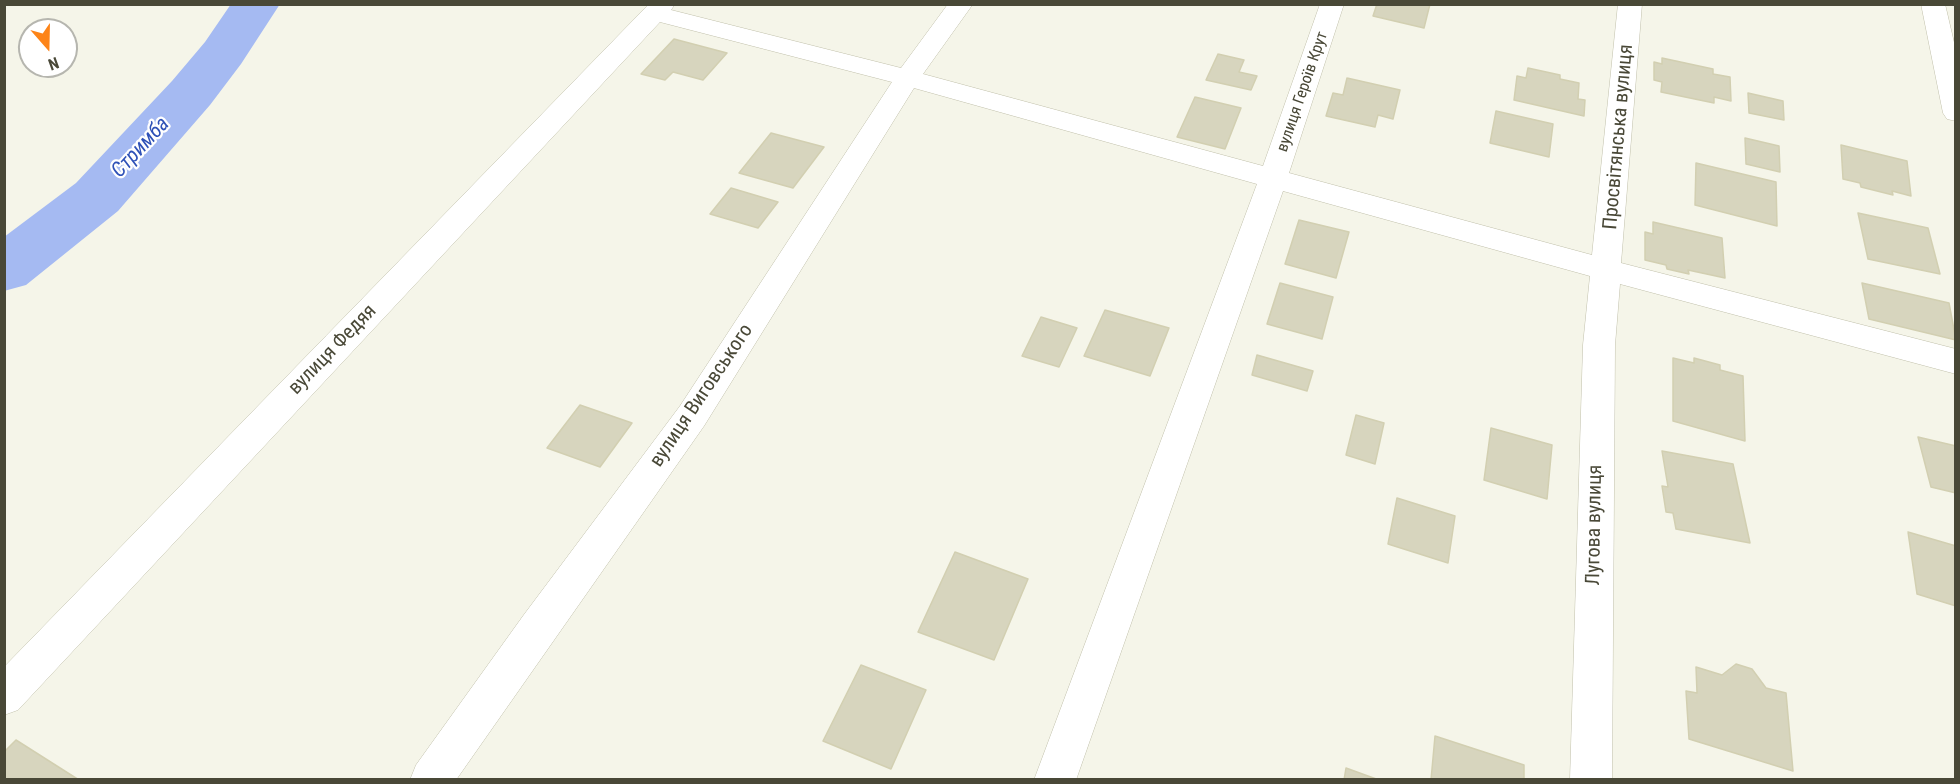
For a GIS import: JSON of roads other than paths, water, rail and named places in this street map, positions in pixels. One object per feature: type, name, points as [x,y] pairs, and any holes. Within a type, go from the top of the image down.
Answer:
[{"type":"street","name":"вулиця Виговського","points":[[431,780],[537,629],[692,416],[907,78],[961,4]]},
{"type":"street","name":"вулиця Героїв Крут","points":[[1055,780],[1273,179],[1332,4]]},
{"type":"street","name":"Просвітянська вулиця","points":[[1607,270],[1630,4]]},
{"type":"street","points":[[1934,4],[1956,113]]},
{"type":"street","points":[[658,9],[1607,270],[1956,362]]},
{"type":"street","name":"вулиця Федяя","points":[[4,696],[658,9]]},
{"type":"street","name":"Лугова вулиця","points":[[1591,780],[1599,345],[1607,270]]},
{"type":"waterway","name":"Стримба","points":[[4,269],[97,197],[191,93],[223,53],[256,4]]}]
